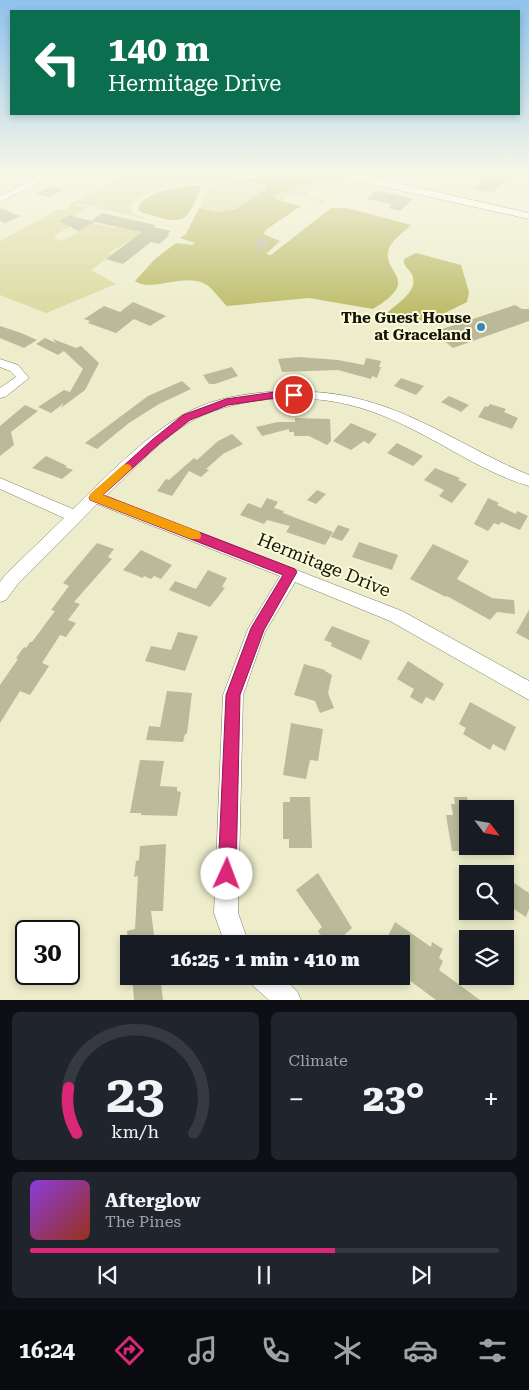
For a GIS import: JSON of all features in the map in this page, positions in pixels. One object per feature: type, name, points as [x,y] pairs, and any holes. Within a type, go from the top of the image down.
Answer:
[{"type":"street","points":[[0,362],[14,368],[23,378],[0,394]]},
{"type":"street","points":[[0,596],[11,580],[94,497],[155,442],[187,418],[226,402],[275,395],[331,397],[374,407],[417,426],[498,469],[529,481]]},
{"type":"street","points":[[0,483],[75,517]]},
{"type":"street","name":"Hermitage Drive","points":[[94,497],[291,572],[396,616],[529,691]]},
{"type":"street","points":[[234,935],[226,913],[233,695],[258,628],[291,572]]},
{"type":"street","points":[[271,985],[288,1000]]},
{"type":"shaded area","points":[[37,221],[81,221],[57,234],[54,238],[62,241],[78,232],[71,229],[88,222],[115,228],[123,222],[131,229],[149,234],[138,242],[130,240],[108,254],[111,255],[91,270],[116,284],[46,313],[0,295],[0,241]]},
{"type":"shaded area","points":[[193,221],[279,221],[263,234],[280,241],[266,254],[271,255],[315,221],[395,221],[411,225],[389,248],[388,257],[398,283],[396,290],[388,299],[373,309],[309,298],[227,306],[208,286],[197,281],[187,280],[150,285],[135,281],[155,259],[176,243],[192,245],[195,243],[180,238],[186,234]]},
{"type":"shaded area","points":[[416,253],[461,265],[469,292],[467,302],[430,319],[411,322],[391,318],[388,312],[407,295],[413,284],[411,273],[405,265],[404,259]]},
{"type":"building","points":[[59,221],[136,221],[171,231],[167,234],[170,235],[159,244],[151,242],[123,264],[106,259],[142,232],[94,222],[79,231]]},
{"type":"building","points":[[255,239],[267,239],[268,248],[256,249]]},
{"type":"building","points":[[133,302],[166,316],[150,326],[134,319],[116,333],[88,323],[90,321],[84,319],[104,306],[120,312]]},
{"type":"building","name":"The Guest House at Graceland","points":[[515,305],[522,309],[529,309],[529,321],[453,348],[433,332]]},
{"type":"building","points":[[0,326],[37,340],[24,348],[0,338]]},
{"type":"building","points":[[45,338],[56,343],[53,339],[76,348],[81,346],[99,363],[85,390],[51,413],[38,407],[64,390],[70,392],[83,369],[64,351],[58,355],[36,344]]},
{"type":"building","points":[[299,357],[338,360],[364,365],[366,358],[381,361],[379,367],[381,367],[377,378],[372,376],[371,379],[338,370],[282,372],[278,359]]},
{"type":"building","points":[[232,367],[238,376],[215,384],[209,384],[203,375]]},
{"type":"building","points":[[401,378],[424,386],[416,395],[394,386]]},
{"type":"building","points":[[182,381],[191,389],[159,404],[129,423],[97,449],[85,443],[148,396]]},
{"type":"building","points":[[449,396],[469,405],[461,412],[441,402]]},
{"type":"building","points":[[490,404],[506,409],[504,412],[518,418],[512,429],[478,417],[485,406],[488,407]]},
{"type":"building","points":[[25,405],[38,411],[11,432],[14,445],[0,456],[0,426]]},
{"type":"building","points":[[295,418],[330,419],[331,441],[327,445],[309,436],[294,436],[294,432],[289,432],[289,429],[262,436],[256,427],[278,422],[295,422]]},
{"type":"building","points":[[351,423],[377,434],[369,444],[364,441],[351,450],[333,441]]},
{"type":"building","points":[[232,434],[243,444],[223,454],[206,469],[209,470],[201,477],[189,471],[172,496],[157,491],[166,479],[169,480],[194,458],[197,460],[218,441]]},
{"type":"building","points":[[397,443],[423,456],[413,466],[387,453]]},
{"type":"building","points":[[46,456],[73,470],[62,479],[32,468]]},
{"type":"building","points":[[435,468],[460,478],[458,480],[467,484],[452,503],[439,496],[444,490],[424,480]]},
{"type":"building","points":[[317,490],[326,494],[316,504],[307,500]]},
{"type":"building","points":[[267,498],[278,502],[274,508],[284,511],[283,513],[333,532],[325,545],[286,532],[290,526],[267,520],[264,524],[240,515],[248,503],[261,508]]},
{"type":"building","points":[[488,498],[499,503],[497,505],[516,514],[517,511],[528,516],[520,530],[501,522],[499,525],[494,523],[488,531],[474,524]]},
{"type":"building","points":[[338,525],[350,529],[342,541],[331,537]]},
{"type":"building","points":[[359,542],[398,555],[392,570],[352,557]]},
{"type":"building","points":[[97,543],[114,549],[108,557],[112,559],[74,602],[80,604],[68,620],[76,623],[66,637],[60,635],[42,663],[49,666],[30,695],[20,691],[0,723],[0,685],[24,647],[26,648],[32,642],[55,611],[51,610],[69,586],[63,583]]},
{"type":"building","points":[[433,544],[469,561],[457,579],[492,598],[514,600],[515,614],[497,612],[490,620],[447,596],[410,579]]},
{"type":"building","points":[[141,550],[172,565],[161,579],[154,576],[151,579],[144,576],[143,578],[123,570]]},
{"type":"building","points":[[208,570],[227,578],[222,587],[225,588],[210,607],[169,590],[175,581],[196,589]]},
{"type":"building","points":[[529,610],[529,640],[516,633]]},
{"type":"building","points":[[332,626],[370,641],[361,660],[331,646],[332,643],[324,640]]},
{"type":"building","points":[[178,632],[198,636],[185,671],[145,661],[151,646],[171,650]]},
{"type":"building","points":[[408,661],[444,684],[434,701],[426,697],[422,704],[410,697],[414,689],[397,679]]},
{"type":"building","points":[[304,664],[325,670],[332,675],[328,693],[334,708],[320,713],[315,701],[294,695]]},
{"type":"building","points":[[167,691],[192,693],[187,734],[185,734],[183,742],[146,740],[149,726],[160,727]]},
{"type":"building","points":[[470,702],[516,727],[505,751],[493,744],[490,750],[463,734],[466,728],[459,724]]},
{"type":"building","points":[[291,723],[323,729],[318,761],[310,760],[306,779],[283,775]]},
{"type":"building","points":[[140,760],[164,761],[160,786],[177,787],[177,791],[181,792],[177,816],[130,813]]},
{"type":"building","points":[[290,797],[310,797],[312,848],[289,848],[289,839],[283,839],[283,802],[290,802]]},
{"type":"building","points":[[454,797],[467,797],[468,800],[459,800],[459,851],[452,851],[446,815],[453,815],[451,804],[455,804]]},
{"type":"building","points":[[166,844],[163,911],[151,911],[154,935],[127,935],[127,931],[135,929],[138,876],[134,877],[136,861],[139,860],[140,846]]},
{"type":"building","points":[[318,873],[352,928],[344,935],[320,935],[318,931],[322,927],[296,890]]},
{"type":"building","points":[[514,883],[529,893],[529,909],[526,917],[514,909]]},
{"type":"building","points":[[395,922],[431,947],[432,942],[443,949],[439,958],[443,961],[439,970],[480,1000],[436,1000],[410,981],[410,935],[388,935]]},
{"type":"building","points":[[133,985],[161,985],[163,1000],[134,1000]]},
{"type":"slow traffic","points":[[127,468],[94,497],[195,536]]},
{"type":"place","name":"The Guest House at Graceland","points":[[481,327]]},
{"type":"route","points":[[227,874],[233,695],[258,628],[291,572],[94,497],[155,442],[187,418],[226,402],[275,395],[294,395]]}]
